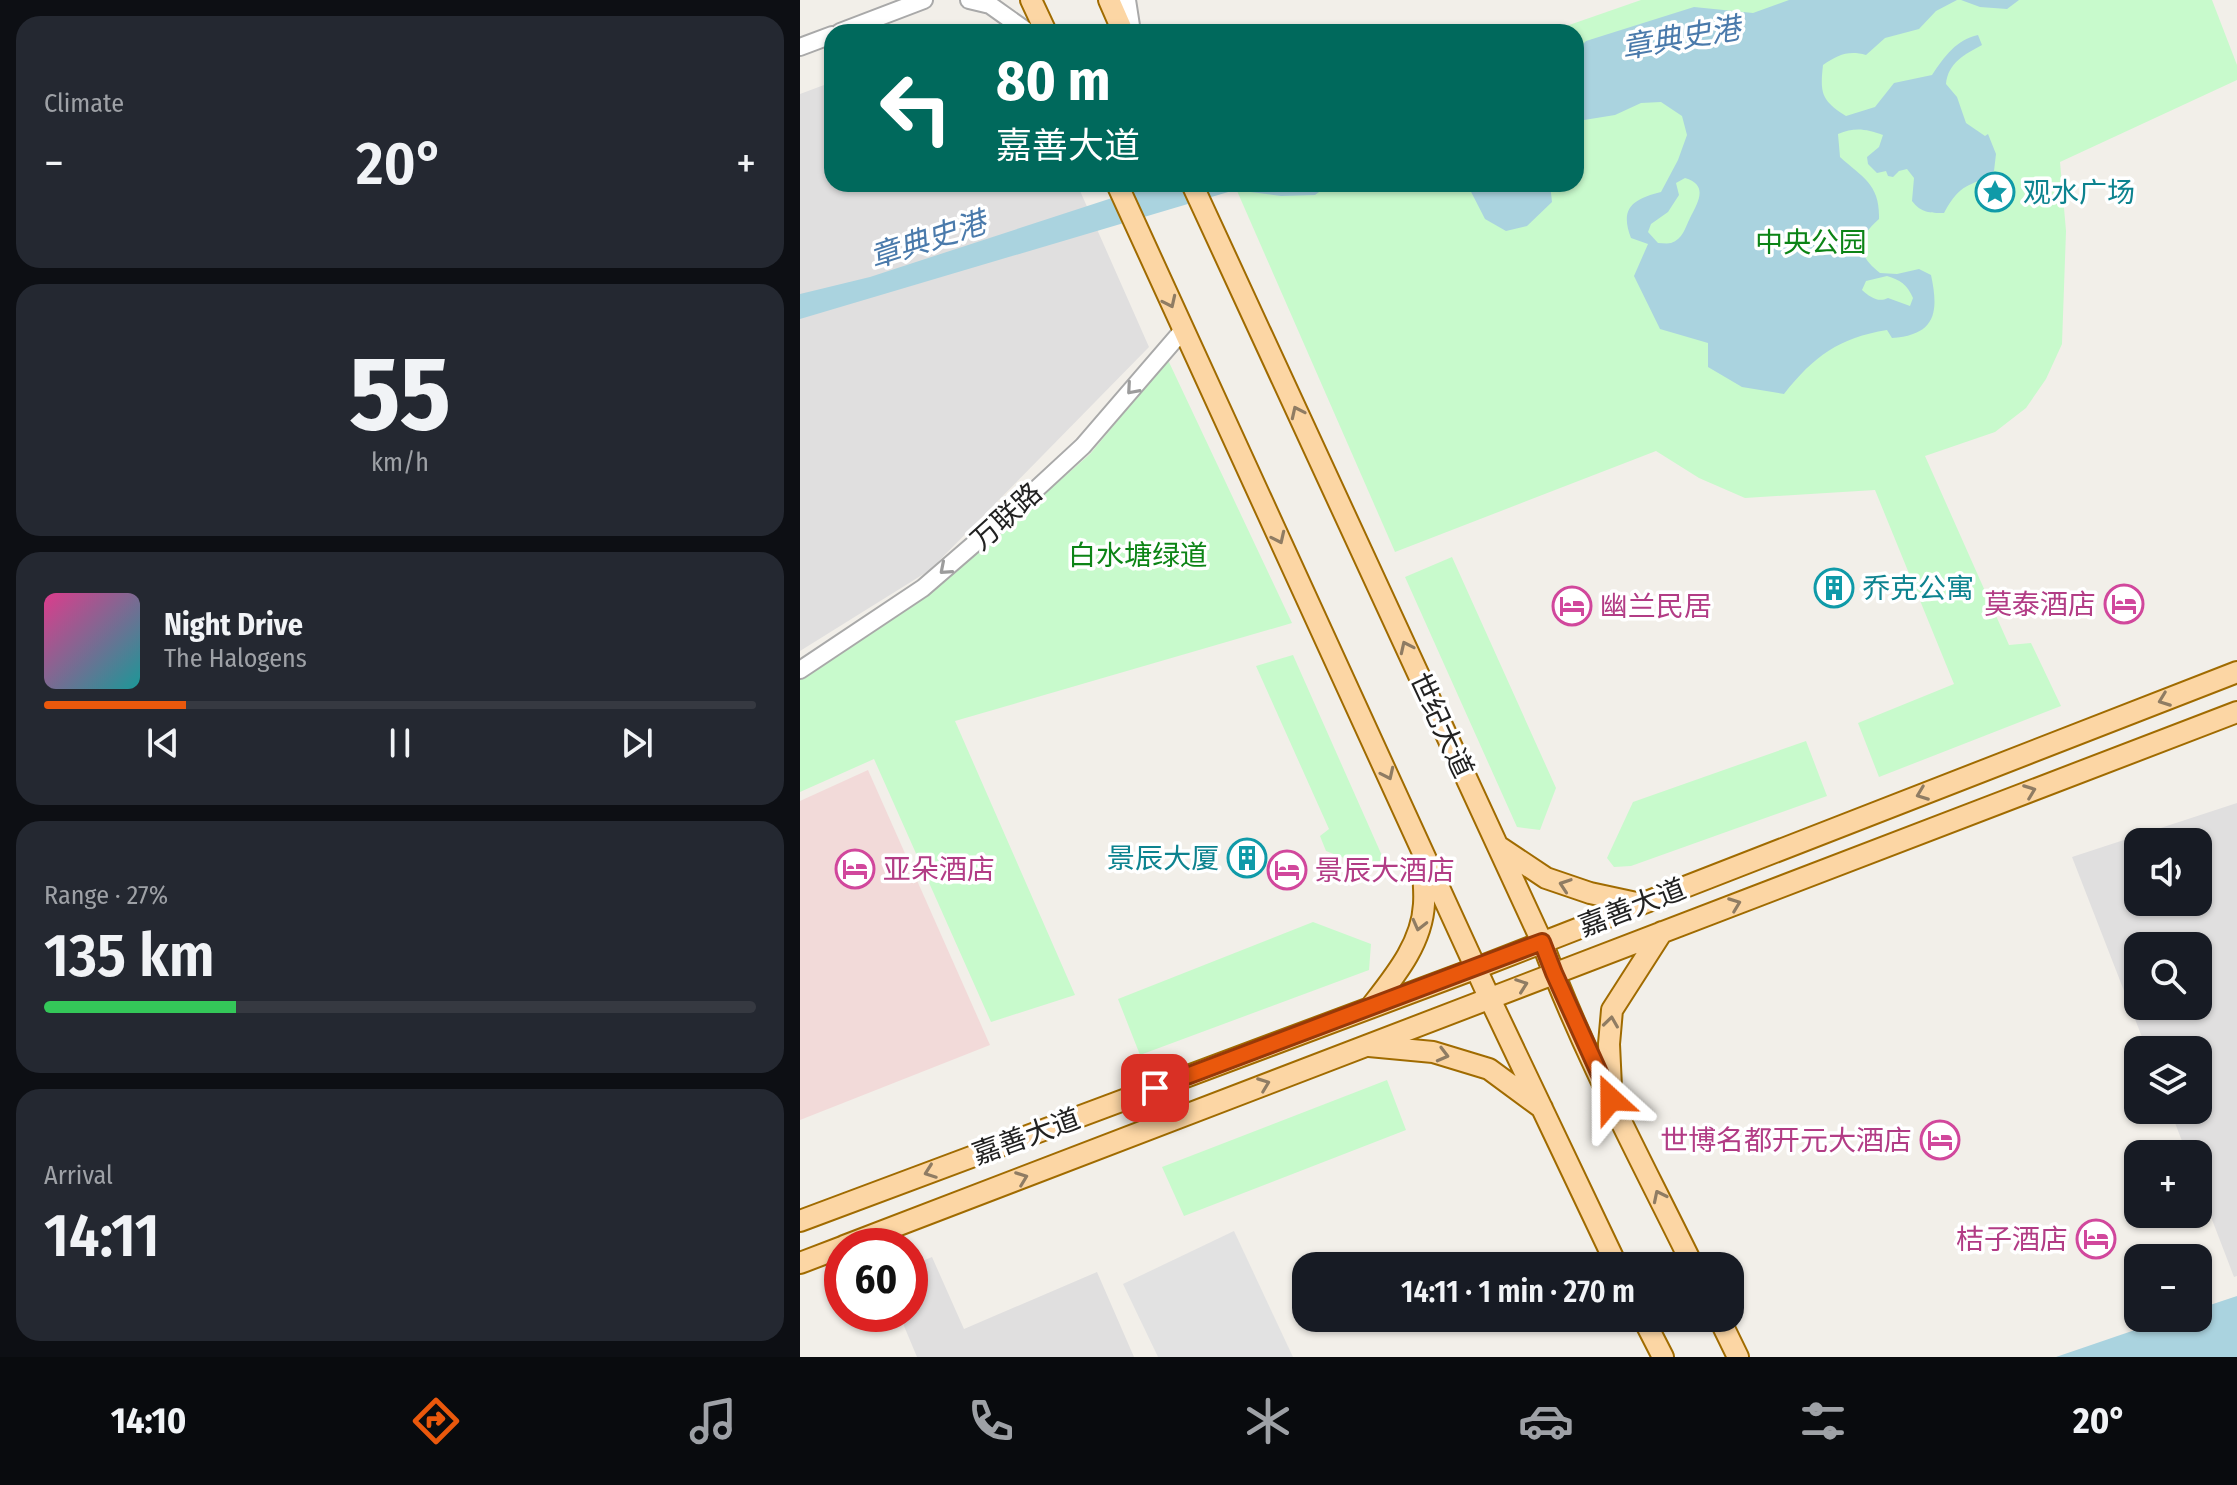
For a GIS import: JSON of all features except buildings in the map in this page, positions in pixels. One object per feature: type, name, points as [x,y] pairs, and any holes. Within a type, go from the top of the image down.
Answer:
[{"type":"main road","points":[[1031,0],[1042,24]]},
{"type":"main road","points":[[1109,0],[1120,24]]},
{"type":"main road","points":[[1121,192],[1489,997],[1610,1252]]},
{"type":"main road","name":"世纪大道","points":[[1196,192],[1498,845],[1611,1099],[1686,1252]]},
{"type":"main road","name":"嘉善大道","points":[[800,1221],[1477,968],[2237,672]]},
{"type":"main road","name":"嘉善大道","points":[[890,1228],[2237,712]]},
{"type":"main road","points":[[1498,845],[1546,878],[1590,893],[1641,904]]},
{"type":"main road","points":[[1370,1008],[1397,973],[1418,934],[1424,905],[1422,848]]},
{"type":"main road","points":[[1611,1099],[1609,1044],[1612,1010],[1662,932]]},
{"type":"main road","points":[[1365,1045],[1433,1052],[1489,1069],[1544,1110]]},
{"type":"main road","name":"嘉善大道","points":[[800,1263],[824,1254]]},
{"type":"main road","points":[[1650,1332],[1663,1357]]},
{"type":"main road","points":[[1726,1332],[1738,1357]]},
{"type":"street","points":[[861,24],[924,0]]},
{"type":"street","points":[[969,0],[990,5],[1017,24]]},
{"type":"street","points":[[1127,0],[1131,24]]},
{"type":"street","points":[[800,47],[824,38]]},
{"type":"street","name":"万联路","points":[[800,670],[923,588],[1018,506],[1083,446],[1183,330]]},
{"type":"shaded area","points":[[824,85],[824,192],[1081,192],[1149,347],[930,570],[800,651],[800,94]]},
{"type":"shaded area","points":[[868,770],[990,1045],[800,1120],[800,801]]},
{"type":"shaded area","points":[[2237,803],[2237,1276],[2234,1277],[2212,1220],[2212,1140],[2182,1140],[2175,1124],[2212,1124],[2212,1036],[2142,1036],[2135,1020],[2212,1020],[2212,932],[2124,932],[2124,991],[2072,857],[2124,840],[2124,916],[2212,916],[2212,828],[2161,828]]},
{"type":"shaded area","points":[[1234,1231],[1293,1357],[1158,1357],[1123,1284]]},
{"type":"shaded area","points":[[932,1257],[964,1329],[1097,1272],[1134,1357],[917,1357],[907,1332],[928,1332],[928,1259]]},
{"type":"green space","name":"中央公园","points":[[1641,0],[2212,0],[2237,65],[2237,80],[2060,162],[2066,231],[2062,344],[2046,379],[2026,408],[1995,432],[1925,456],[2009,645],[2031,643],[2061,706],[1879,777],[1858,723],[1954,684],[1875,490],[1745,498],[1699,478],[1656,451],[1395,552],[1238,192],[1584,192],[1584,24],[1572,24]]},
{"type":"green space","name":"白水塘绿道","points":[[1168,360],[1292,623],[955,721],[1075,995],[991,1022],[874,759],[800,792],[800,679],[929,593],[1022,514],[1090,454]]},
{"type":"green space","points":[[1452,557],[1556,788],[1540,830],[1517,827],[1405,577]]},
{"type":"green space","points":[[1293,655],[1391,876],[1326,851],[1320,836],[1329,829],[1256,666]]},
{"type":"green space","points":[[1806,741],[1827,796],[1631,866],[1614,867],[1607,858],[1633,802]]},
{"type":"green space","points":[[1313,922],[1371,944],[1369,970],[1140,1055],[1118,999]]},
{"type":"green space","points":[[1387,1080],[1406,1130],[1184,1216],[1162,1167]]},
{"type":"water","name":"章典史港","points":[[1789,0],[1957,0],[1936,11],[1919,29],[1885,38],[1866,55],[1843,54],[1823,65],[1824,95],[1831,105],[1846,116],[1875,107],[1894,83],[1932,75],[1946,55],[1970,37],[1978,35],[1982,45],[1954,65],[1946,84],[1957,97],[1966,123],[1985,136],[1988,134],[1996,154],[1994,171],[1961,190],[1944,213],[1922,210],[1912,201],[1914,178],[1907,169],[1893,177],[1888,176],[1886,171],[1877,173],[1868,164],[1867,157],[1879,147],[1883,135],[1860,130],[1838,134],[1840,157],[1863,177],[1877,198],[1879,219],[1863,240],[1866,259],[1880,273],[1897,274],[1919,269],[1931,275],[1934,310],[1931,319],[1926,327],[1907,336],[1892,338],[1887,330],[1841,344],[1817,359],[1784,394],[1742,387],[1708,367],[1708,343],[1660,329],[1634,276],[1648,244],[1631,238],[1628,212],[1636,201],[1661,192],[1687,135],[1682,116],[1661,102],[1641,103],[1615,115],[1584,120],[1586,41],[1694,7],[1753,13]],"holes":[[[1685,178],[1692,181],[1700,195],[1683,233],[1671,243],[1658,243],[1648,232],[1651,224],[1668,212],[1679,195],[1676,183]],[[1887,276],[1899,281],[1913,298],[1910,306],[1888,298],[1874,298],[1862,290],[1866,281]]]},
{"type":"water","points":[[1961,0],[2019,0],[2007,9],[1980,7]]},
{"type":"water","points":[[1130,192],[1228,192],[800,319],[800,294],[870,277]]},
{"type":"water","points":[[1250,192],[1319,192],[1315,195],[1281,196]]},
{"type":"water","points":[[1471,192],[1551,192],[1552,202],[1527,226],[1506,231],[1485,219]]},
{"type":"water","points":[[2237,1296],[2237,1357],[2056,1357],[2129,1332],[2212,1332],[2212,1304]]},
{"type":"place","name":"观水广场","points":[[1995,192]]},
{"type":"place","name":"乔克公寓","points":[[1834,588]]},
{"type":"place","name":"莫泰酒店","points":[[2124,604]]},
{"type":"place","name":"幽兰民居","points":[[1572,606]]},
{"type":"place","name":"景辰大厦","points":[[1247,858]]},
{"type":"place","name":"亚朵酒店","points":[[855,869]]},
{"type":"place","name":"景辰大酒店","points":[[1287,870]]},
{"type":"place","name":"世博名都开元大酒店","points":[[1940,1140]]},
{"type":"place","name":"桔子酒店","points":[[2096,1239]]},
{"type":"route","points":[[1155,1088],[1542,942],[1611,1099]]}]
